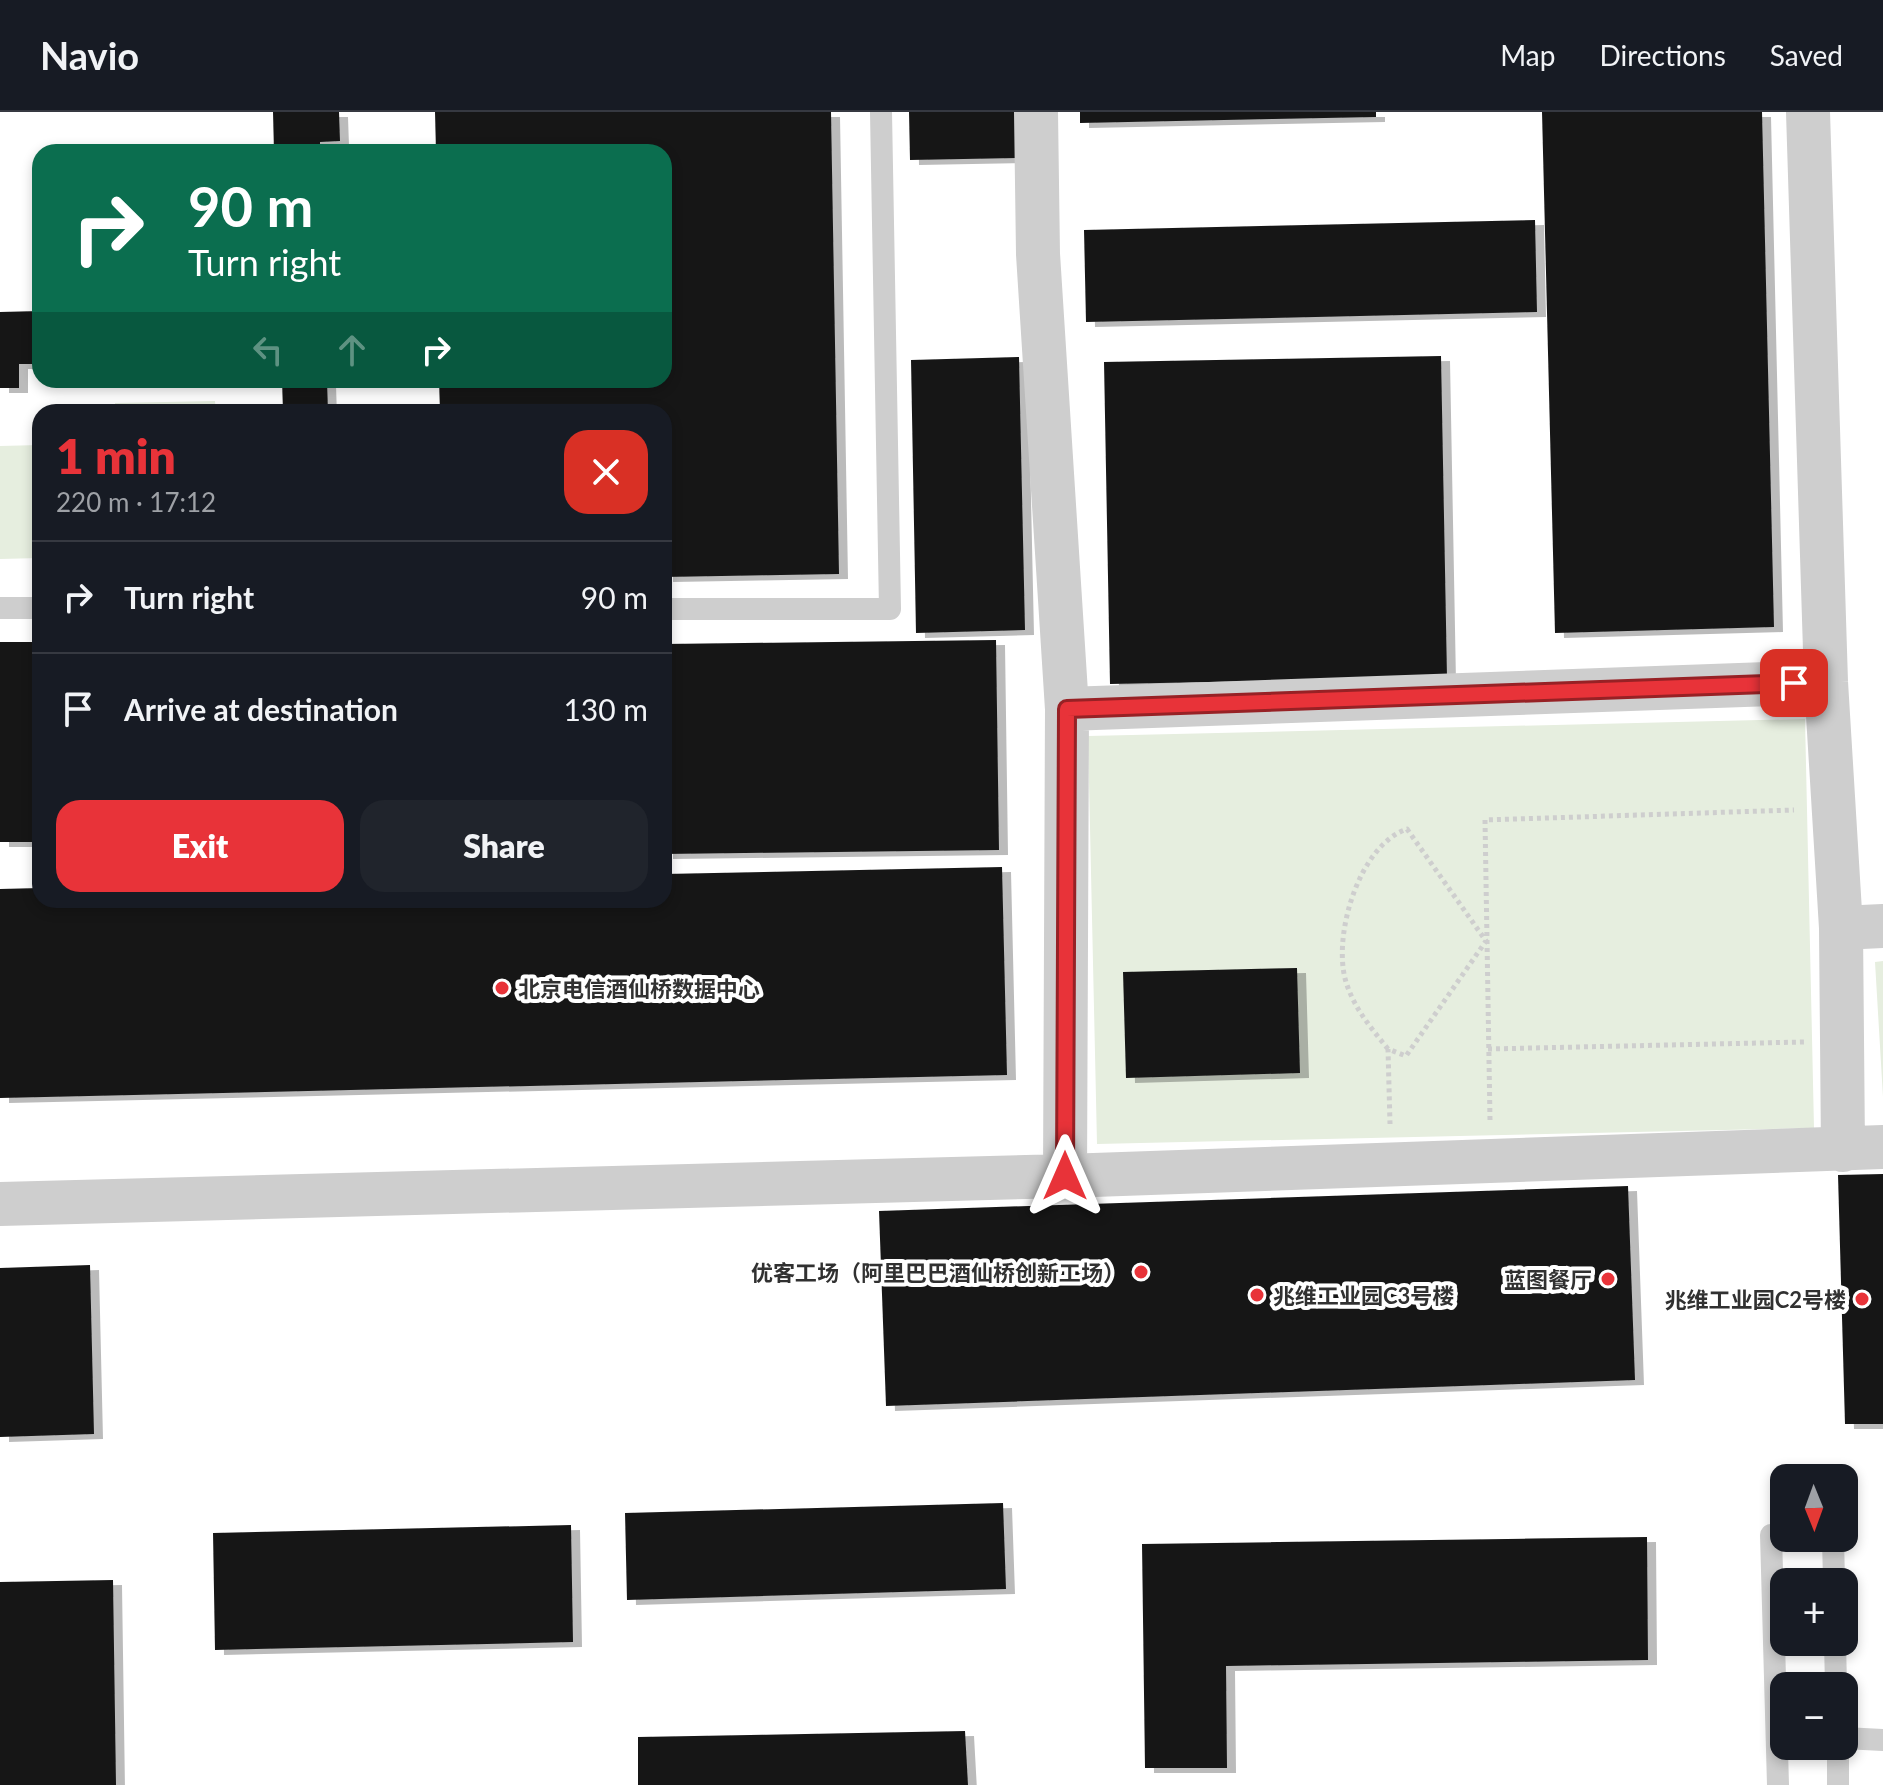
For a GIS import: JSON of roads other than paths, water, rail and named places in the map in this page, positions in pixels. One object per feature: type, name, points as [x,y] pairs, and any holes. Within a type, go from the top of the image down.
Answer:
[{"type":"street","points":[[1036,112],[1038,254],[1067,709],[1065,1176]]},
{"type":"street","points":[[0,1204],[1065,1176],[1863,1148],[1841,1041],[1862,927],[1832,809],[1808,112]]},
{"type":"street","points":[[1067,709],[1826,682]]},
{"type":"lane","points":[[672,609],[890,609],[881,112]]},
{"type":"lane","points":[[0,608],[32,608]]},
{"type":"lane","points":[[1771,1552],[1778,1785]]},
{"type":"lane","points":[[1858,1739],[1883,1740]]},
{"type":"lane","points":[[1838,1760],[1838,1785]]},
{"type":"place","name":"北京电信酒仙桥数据中心","points":[[502,988]]},
{"type":"place","name":"优客工场（阿里巴巴酒仙桥创新工场）","points":[[1141,1272]]},
{"type":"place","name":"蓝图餐厅","points":[[1608,1279]]},
{"type":"place","name":"兆维工业园C3号楼","points":[[1257,1295]]},
{"type":"place","name":"兆维工业园C2号楼","points":[[1862,1299]]}]
